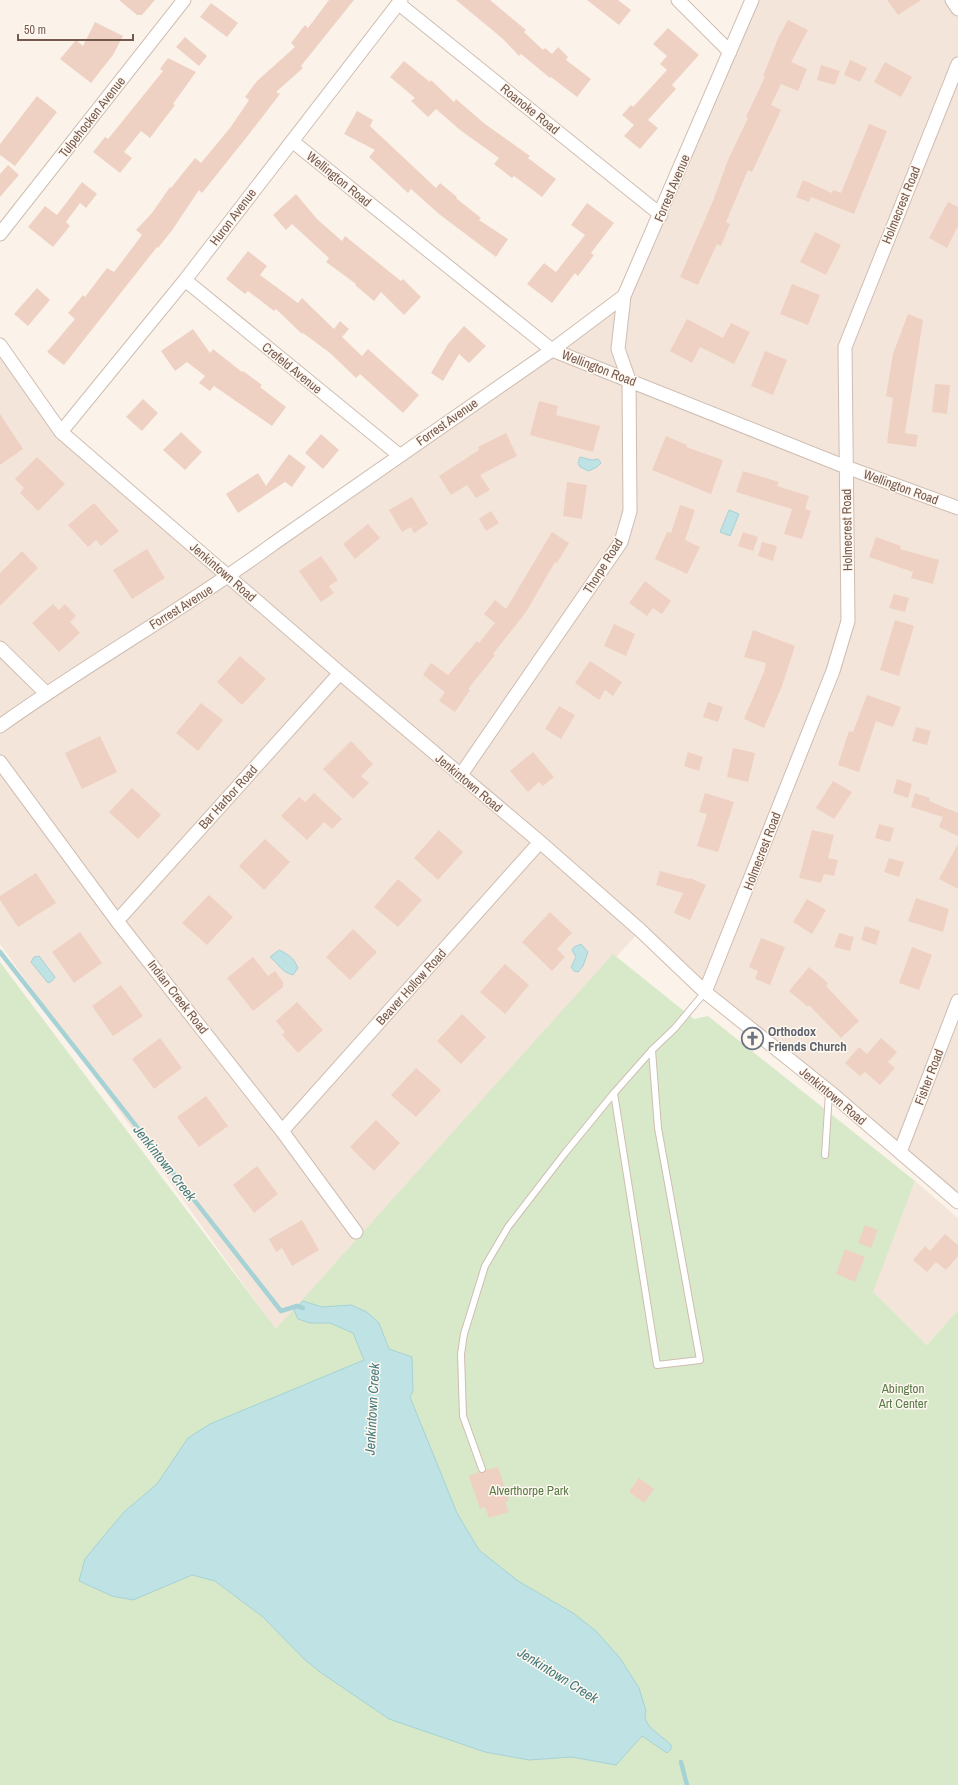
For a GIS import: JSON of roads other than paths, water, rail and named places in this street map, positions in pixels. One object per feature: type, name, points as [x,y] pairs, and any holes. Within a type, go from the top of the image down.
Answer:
[{"type":"street","name":"Tulpehocken Avenue","points":[[0,234],[184,0]]},
{"type":"street","points":[[678,0],[730,52]]},
{"type":"street","name":"Forrest Avenue","points":[[0,726],[46,693],[228,577],[399,455],[552,350],[624,296],[752,0]]},
{"type":"street","points":[[952,0],[958,9]]},
{"type":"street","name":"Huron Avenue","points":[[61,432],[185,280],[400,2]]},
{"type":"street","name":"Roanoke Road","points":[[400,2],[660,215]]},
{"type":"street","name":"Holmecrest Road","points":[[705,992],[830,678],[848,621],[845,347],[958,64]]},
{"type":"street","name":"Wellington Road","points":[[292,141],[552,350],[846,467],[958,508]]},
{"type":"street","name":"Crefeld Avenue","points":[[185,280],[399,455]]},
{"type":"street","name":"Thorpe Road","points":[[460,776],[621,542],[630,510],[629,380],[618,349],[624,296]]},
{"type":"street","name":"Jenkintown Road","points":[[0,345],[61,432],[460,776],[540,842],[640,930],[705,992],[830,1092],[958,1202]]},
{"type":"street","points":[[0,648],[46,693]]},
{"type":"street","name":"Bar Harbor Road","points":[[117,921],[340,673]]},
{"type":"street","name":"Indian Creek Road","points":[[0,762],[117,921],[282,1131],[356,1232]]},
{"type":"street","name":"Beaver Hollow Road","points":[[282,1131],[540,842]]},
{"type":"street","name":"Fisher Road","points":[[900,1152],[958,1001]]},
{"type":"lane","points":[[482,1469],[463,1416],[461,1354],[464,1334],[485,1266],[508,1227],[565,1153],[614,1093],[652,1050],[675,1028],[705,992]]},
{"type":"lane","points":[[614,1093],[657,1365],[700,1360],[658,1128],[652,1050]]},
{"type":"lane","points":[[825,1155],[830,1092]]},
{"type":"water","points":[[580,457],[592,460],[598,459],[601,463],[589,471],[580,467],[578,463]]},
{"type":"water","points":[[729,510],[739,514],[730,536],[720,532]]},
{"type":"water","points":[[581,944],[588,952],[583,966],[578,972],[574,971],[571,967],[576,957],[572,950],[574,947]]},
{"type":"water","points":[[279,950],[295,962],[298,968],[293,975],[283,970],[270,957]]},
{"type":"water","points":[[39,956],[55,977],[48,983],[31,962],[34,957]]},
{"type":"water","points":[[303,1301],[322,1307],[351,1305],[367,1312],[379,1323],[389,1349],[412,1357],[413,1391],[410,1397],[457,1513],[479,1550],[518,1581],[573,1613],[596,1631],[620,1658],[639,1688],[646,1711],[646,1721],[653,1730],[671,1745],[671,1749],[667,1753],[642,1736],[616,1765],[572,1757],[529,1760],[485,1752],[389,1719],[320,1672],[303,1658],[263,1617],[215,1581],[192,1575],[133,1600],[112,1596],[79,1581],[85,1559],[124,1512],[157,1484],[188,1438],[210,1424],[364,1360],[353,1333],[330,1323],[310,1323],[298,1319],[294,1310]]},
{"type":"waterway","name":"Jenkintown Creek","points":[[0,952],[281,1311],[297,1306],[303,1308]]},
{"type":"waterway","name":"Jenkintown Creek","points":[[681,1762],[687,1785]]},
{"type":"place","name":"Orthodox Friends Church","points":[[753,1038]]},
{"type":"park label","name":"Abington Art Center","points":[[903,1396]]},
{"type":"park label","name":"Alverthorpe Park","points":[[529,1490]]}]
